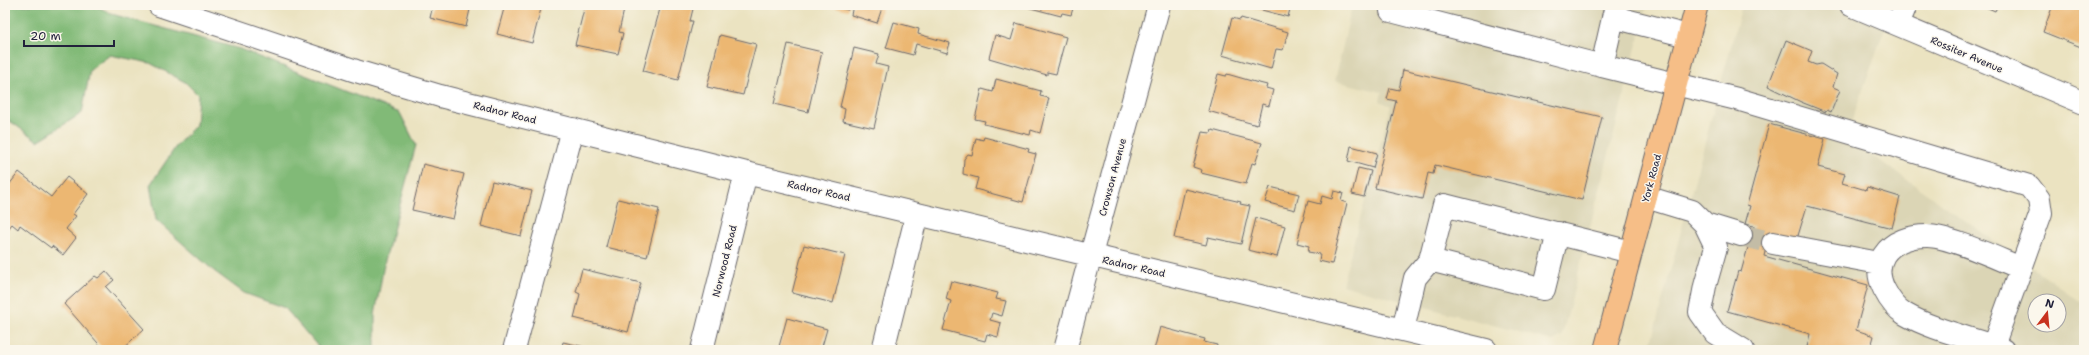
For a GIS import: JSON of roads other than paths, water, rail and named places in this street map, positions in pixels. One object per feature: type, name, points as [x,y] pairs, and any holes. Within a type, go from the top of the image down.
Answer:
[{"type":"main road","name":"York Road","points":[[1605,350],[1697,5]]},
{"type":"street","name":"Radnor Road","points":[[159,5],[356,71],[440,96],[746,173],[1486,350]]},
{"type":"street","name":"Crowson Avenue","points":[[1065,350],[1159,5]]},
{"type":"street","points":[[1393,5],[1392,11],[1676,85],[1737,99],[2029,186],[2039,198],[2041,213],[2022,268],[1998,348],[1921,322],[1904,314],[1890,301],[1880,282],[1879,263],[1889,248],[1907,238],[1927,236],[1943,239],[2022,268]]},
{"type":"street","name":"Rossiter Avenue","points":[[1851,5],[1902,15],[2084,103]]},
{"type":"street","points":[[1602,66],[1615,11],[1688,36]]},
{"type":"street","points":[[514,350],[573,129]]},
{"type":"street","name":"Norwood Road","points":[[702,350],[746,173]]},
{"type":"street","points":[[1646,197],[1692,211],[1705,224],[1716,247],[1705,286],[1700,312],[1715,333],[1743,350]]},
{"type":"street","points":[[1403,330],[1415,278],[1430,260],[1444,204],[1631,252]]},
{"type":"street","points":[[883,350],[918,214]]},
{"type":"street","points":[[1705,224],[1741,235]]},
{"type":"street","points":[[1430,260],[1544,289],[1558,233]]},
{"type":"street","points":[[1773,243],[1879,263]]},
{"type":"tunnel","points":[[1741,235],[1773,243]]}]
